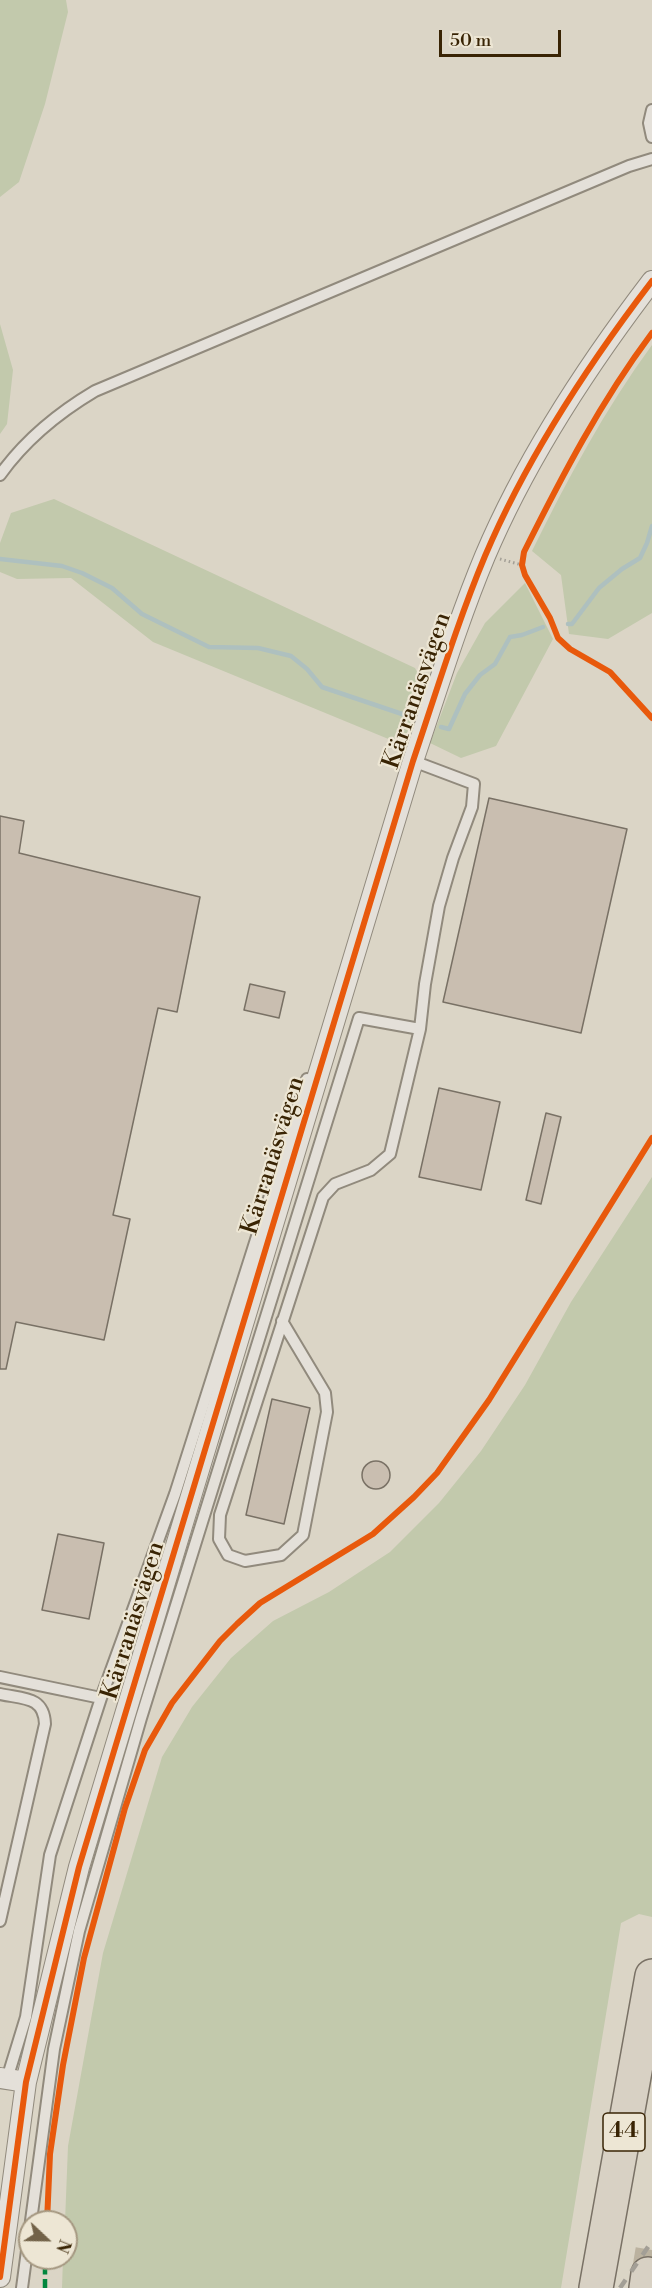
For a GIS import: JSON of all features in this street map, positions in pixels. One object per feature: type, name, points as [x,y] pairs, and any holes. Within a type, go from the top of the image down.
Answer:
[{"type":"highway","name":"44","points":[[596,2288],[652,1976]]},
{"type":"street","name":"Kärranäsvägen","points":[[0,2277],[11,2080],[79,1867],[413,761],[471,592],[510,502],[586,373],[652,281]]},
{"type":"lane","points":[[652,110],[649,123],[652,137]]},
{"type":"lane","points":[[0,475],[37,433],[71,405],[95,391],[629,166],[652,159]]},
{"type":"lane","points":[[282,1321],[325,1393],[327,1412],[303,1535],[281,1555],[244,1561],[228,1555],[219,1539],[220,1515],[282,1321],[323,1197],[335,1184],[371,1170],[390,1154],[420,1029],[425,984],[439,906],[453,858],[472,807],[474,784],[413,761]]},
{"type":"lane","points":[[22,2288],[54,2049],[79,1931],[141,1718],[359,1018],[420,1029]]},
{"type":"lane","points":[[11,2080],[26,2017],[50,1855],[101,1698],[182,1472],[308,1076],[323,1057]]},
{"type":"lane","points":[[0,1677],[101,1698]]},
{"type":"lane","points":[[0,1694],[37,1702],[45,1712],[45,1724],[0,1921]]},
{"type":"green space","points":[[0,0],[66,0],[68,12],[45,104],[19,182],[0,197]]},
{"type":"green space","points":[[0,324],[13,370],[7,424],[0,434]]},
{"type":"green space","points":[[652,345],[652,613],[608,639],[569,634],[561,575],[532,551],[588,445],[618,394]]},
{"type":"green space","points":[[54,499],[415,668],[424,685],[403,745],[153,642],[71,578],[17,579],[0,572],[0,543],[11,513]]},
{"type":"green space","points":[[525,583],[553,639],[496,746],[461,758],[430,743],[457,673],[485,623]]},
{"type":"green space","points":[[652,1177],[652,1917],[639,1914],[621,1923],[561,2288],[62,2288],[63,2270],[78,2270],[78,2210],[65,2210],[68,2146],[103,1953],[162,1757],[192,1707],[231,1658],[273,1621],[329,1592],[390,1552],[439,1503],[481,1451],[525,1385],[571,1302]]},
{"type":"building","points":[[489,798],[627,829],[581,1033],[443,1002]]},
{"type":"building","points":[[0,816],[24,821],[19,853],[200,897],[177,1012],[158,1008],[113,1215],[130,1219],[104,1340],[16,1322],[6,1369],[0,1369]]},
{"type":"building","points":[[250,984],[285,992],[279,1018],[244,1010]]},
{"type":"building","points":[[439,1088],[500,1102],[481,1190],[419,1177]]},
{"type":"building","points":[[546,1113],[561,1117],[541,1204],[526,1200]]},
{"type":"building","points":[[272,1399],[310,1408],[284,1524],[246,1515]]},
{"type":"building","points":[[376,1461],[386,1465],[390,1475],[386,1485],[376,1489],[366,1485],[362,1475],[366,1465]]},
{"type":"building","points":[[58,1534],[104,1543],[89,1619],[42,1610]]},
{"type":"waterway","points":[[568,624],[572,624],[599,588],[640,558],[652,526]]},
{"type":"waterway","points":[[0,559],[62,566],[82,573],[112,588],[142,614],[209,647],[258,648],[291,656],[307,669],[322,687],[405,715]]},
{"type":"waterway","points":[[441,727],[449,729],[465,694],[480,675],[495,664],[510,637],[543,627]]},
{"type":"tunnel","points":[[648,2274],[652,2250]]},
{"type":"railway","points":[[620,2288],[652,2241]]},
{"type":"marked path","points":[[45,2270],[45,2288]]},
{"type":"cycle path","points":[[0,2277],[26,2082],[79,1867],[413,761],[465,607],[502,519],[560,413],[604,346],[652,281]]},
{"type":"cycle path","points":[[652,333],[616,385],[583,440],[524,552],[522,565],[558,638],[570,649],[610,672],[652,718]]},
{"type":"cycle path","points":[[48,2210],[50,2154],[63,2065],[84,1958],[125,1808],[145,1750],[172,1703],[220,1641],[237,1624],[260,1603],[373,1534],[437,1473],[489,1400],[652,1138]]}]
